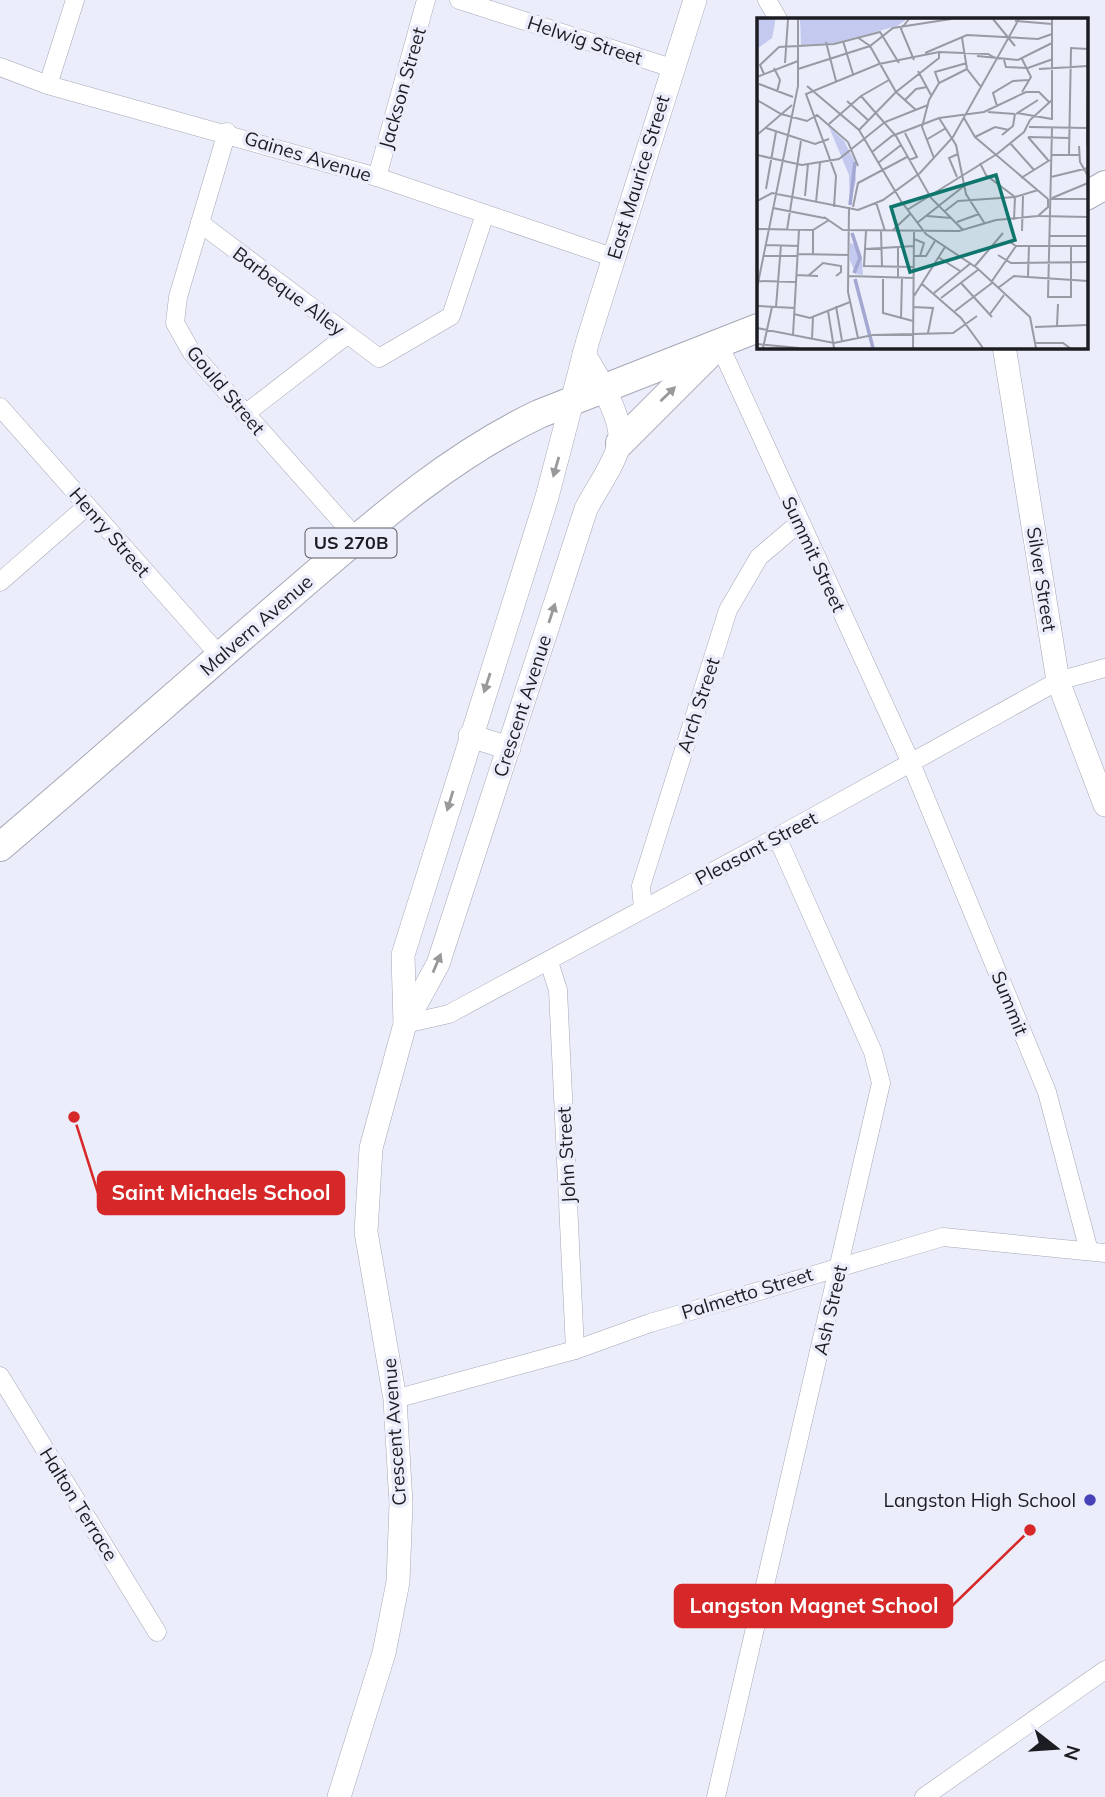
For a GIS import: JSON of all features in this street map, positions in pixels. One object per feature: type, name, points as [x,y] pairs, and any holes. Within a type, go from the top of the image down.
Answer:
[{"type":"main road","points":[[1088,195],[1105,185]]},
{"type":"main road","points":[[1088,206],[1105,201]]},
{"type":"main road","name":"Malvern Avenue","points":[[0,847],[437,473],[506,430],[573,400],[757,328]]},
{"type":"main road","points":[[620,443],[719,344]]},
{"type":"street","points":[[48,85],[75,0]]},
{"type":"street","name":"Jackson Street","points":[[377,177],[426,0]]},
{"type":"street","name":"Helwig Street","points":[[459,0],[672,68]]},
{"type":"street","name":"East Maurice Street","points":[[573,400],[612,257],[695,0]]},
{"type":"street","points":[[767,0],[777,18]]},
{"type":"street","name":"Gaines Avenue","points":[[0,67],[48,85],[227,132],[377,177],[612,257]]},
{"type":"street","name":"Gould Street","points":[[227,132],[178,297],[175,323],[192,353],[357,539]]},
{"type":"street","name":"Barbeque Alley","points":[[200,223],[379,358],[451,316],[485,214]]},
{"type":"street","points":[[245,414],[347,335]]},
{"type":"street","name":"Summit Street","points":[[719,344],[911,763]]},
{"type":"street","name":"Silver Street","points":[[1004,348],[1058,681],[1105,805]]},
{"type":"street","points":[[584,354],[604,388],[618,425],[620,443]]},
{"type":"street","name":"Crescent Avenue","points":[[405,1024],[402,955],[547,497],[573,400]]},
{"type":"street","name":"Henry Street","points":[[0,407],[220,656]]},
{"type":"street","name":"Crescent Avenue","points":[[339,1797],[384,1653],[398,1582],[401,1504],[395,1399],[366,1232],[371,1147],[405,1024],[438,964],[586,509],[620,443]]},
{"type":"street","points":[[547,497],[586,509]]},
{"type":"street","points":[[0,582],[87,506]]},
{"type":"street","name":"Arch Street","points":[[643,909],[641,886],[728,610],[758,557],[799,523]]},
{"type":"street","name":"Pleasant Street","points":[[405,1024],[449,1014],[549,962],[1058,681],[1105,668]]},
{"type":"street","points":[[470,736],[509,748]]},
{"type":"street","name":"Summit","points":[[911,763],[1046,1092],[1097,1252]]},
{"type":"street","name":"Ash Street","points":[[716,1797],[881,1083],[873,1052],[777,837]]},
{"type":"street","name":"John Street","points":[[549,962],[558,990],[575,1350]]},
{"type":"street","name":"Palmetto Street","points":[[395,1399],[575,1350],[650,1323],[841,1264],[943,1237],[1097,1252]]},
{"type":"street","name":"Halton Terrace","points":[[0,1376],[157,1632]]},
{"type":"street","points":[[924,1797],[1105,1670]]},
{"type":"place","name":"Saint Michaels School","points":[[74,1117]]},
{"type":"place","name":"Langston High School","points":[[1090,1500]]},
{"type":"place","name":"Langston Magnet School","points":[[1030,1530]]}]
